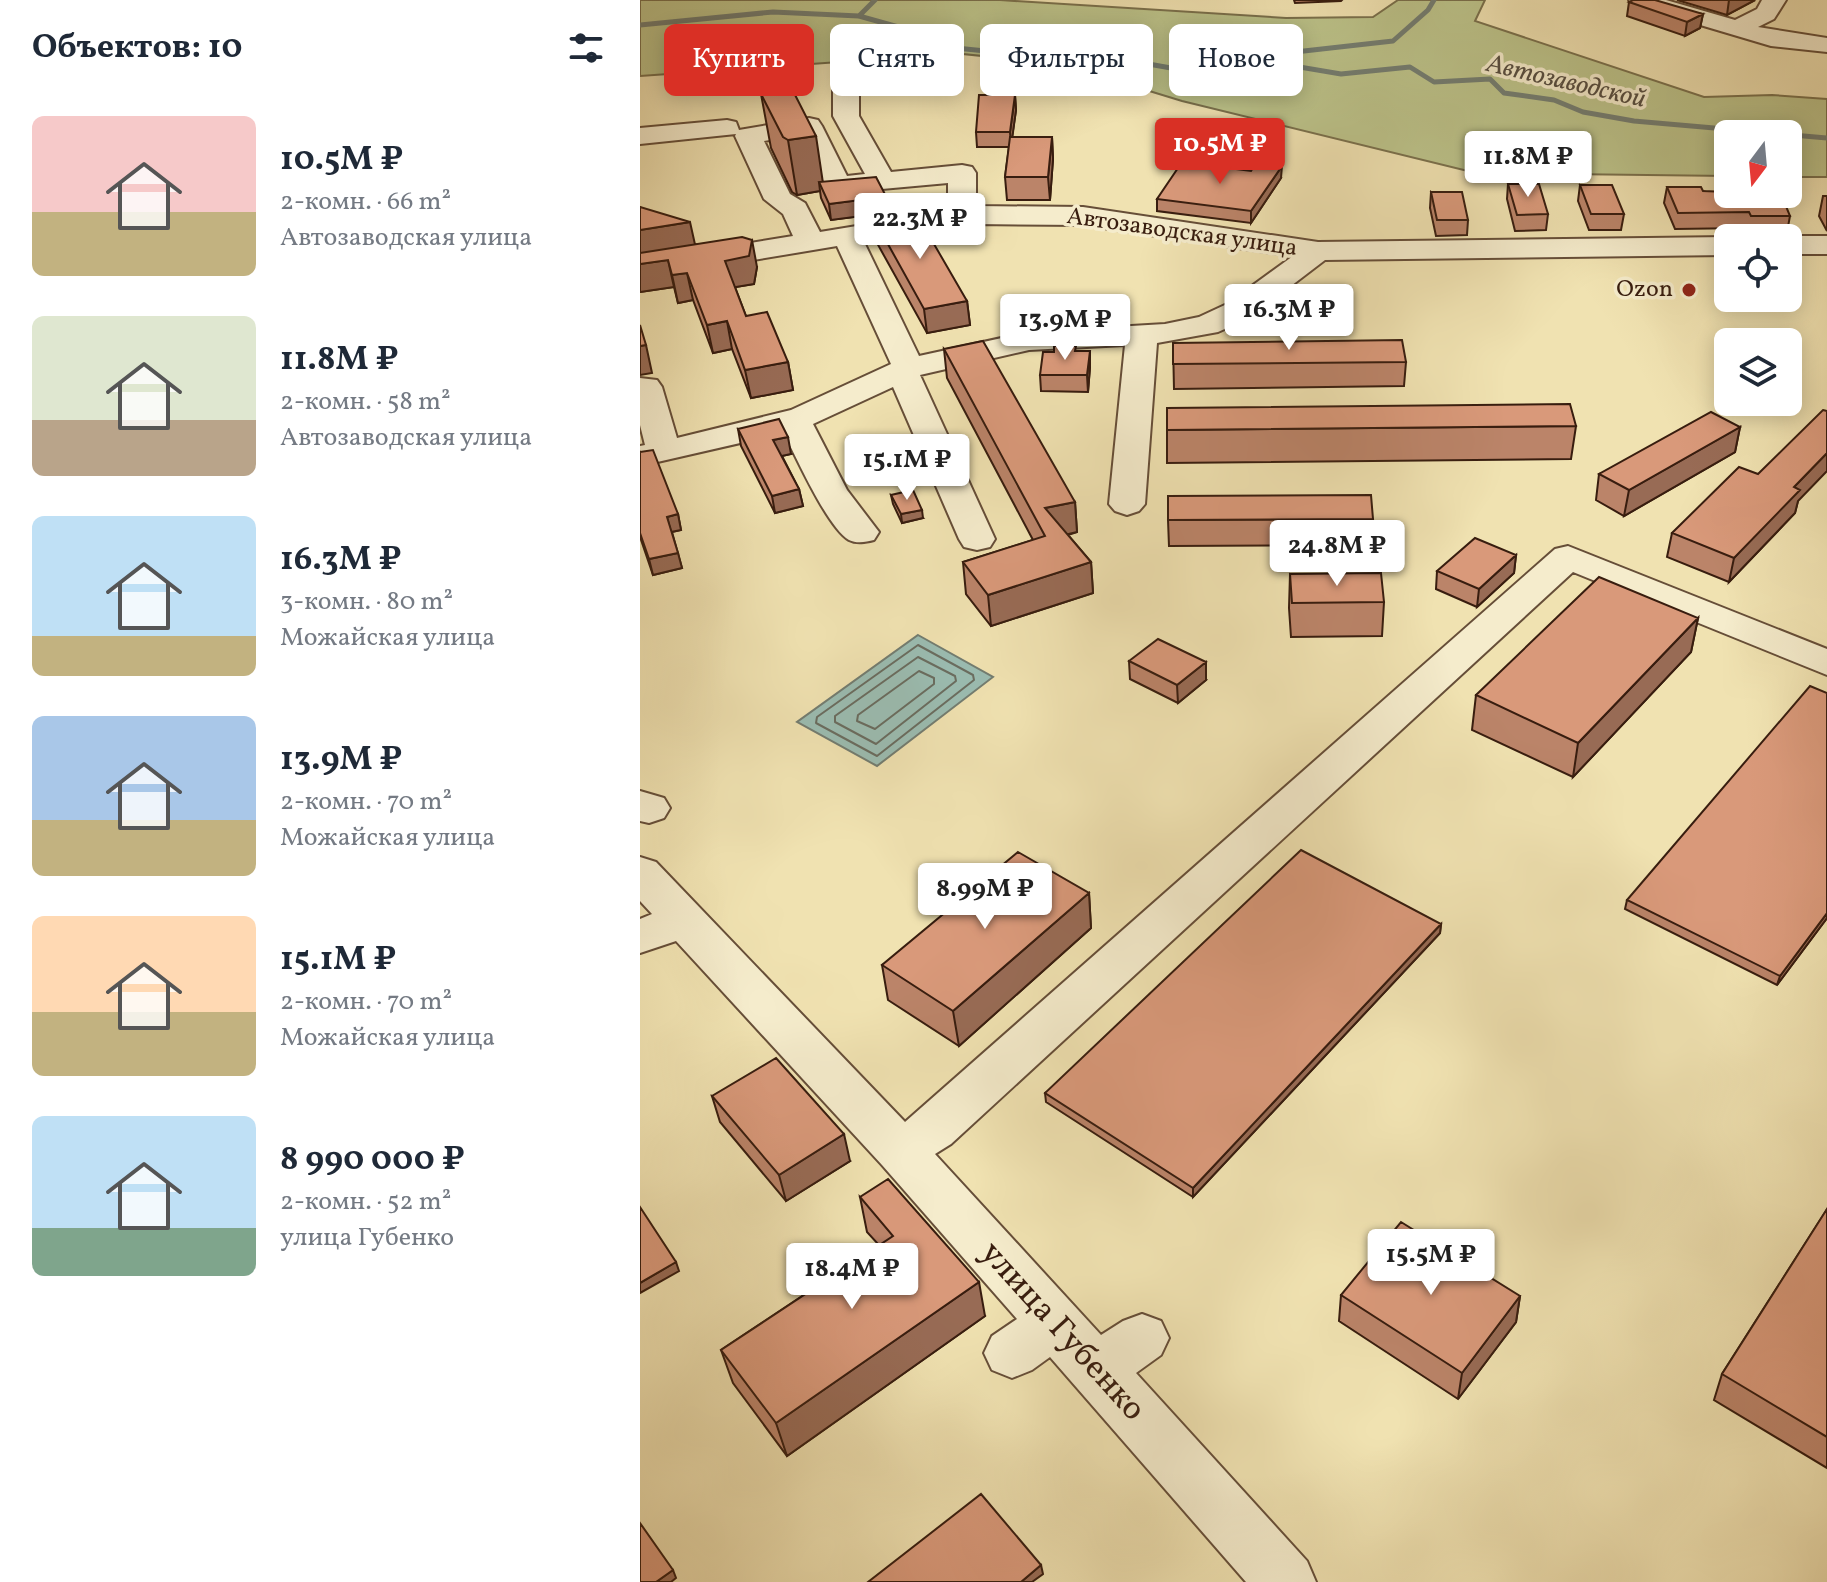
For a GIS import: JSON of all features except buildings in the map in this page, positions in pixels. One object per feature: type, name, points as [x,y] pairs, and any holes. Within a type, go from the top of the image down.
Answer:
[{"type":"street","points":[[1641,0],[1771,39],[1827,45]]},
{"type":"street","points":[[1736,29],[1766,14],[1774,0]]},
{"type":"street","points":[[846,96],[846,116],[881,179]]},
{"type":"street","points":[[810,241],[795,209],[778,199],[748,136],[809,126],[838,185],[962,173],[962,216]]},
{"type":"street","points":[[640,136],[727,128]]},
{"type":"street","name":"Автозаводская улица","points":[[640,270],[962,216],[1083,216],[1318,251],[1714,246]]},
{"type":"street","points":[[846,235],[977,539]]},
{"type":"street","points":[[1802,245],[1827,245]]},
{"type":"street","points":[[652,394],[659,449],[794,419],[906,370],[1029,341],[1142,334],[1207,325],[1238,311],[1318,251]]},
{"type":"street","points":[[1127,504],[1142,334]]},
{"type":"street","points":[[794,419],[831,493],[861,532]]},
{"type":"street","points":[[897,1169],[933,1130],[1568,557],[1827,663]]},
{"type":"street","name":"улица Губенко","points":[[640,873],[663,927],[897,1169],[1033,1338],[1096,1370],[1286,1582]]},
{"type":"street","points":[[1096,1370],[1142,1338]]},
{"type":"green space","points":[[640,0],[1000,0],[1286,18],[1373,17],[1398,0],[1485,0],[1475,21],[1704,97],[1772,95],[1827,99],[1827,177],[1802,177],[1802,120],[1714,120],[1714,176],[1476,173],[1153,92],[1153,24],[980,24],[980,56],[964,54],[964,24],[830,24],[830,63],[814,64],[814,24],[664,24],[664,74],[640,76]]},
{"type":"water","points":[[918,635],[993,677],[877,766],[797,722]]},
{"type":"waterway","points":[[859,16],[875,0]]},
{"type":"waterway","points":[[1303,51],[1393,41],[1428,10],[1434,0]]},
{"type":"waterway","name":"Автозаводской","points":[[640,25],[773,12],[859,16]]},
{"type":"waterway","name":"Автозаводской","points":[[859,16],[902,28],[936,46],[1055,58],[1103,56],[1171,68],[1199,61],[1234,69],[1264,61],[1341,74],[1410,67],[1434,82],[1490,79],[1504,93],[1554,100],[1583,112],[1634,121],[1827,138]]},
{"type":"place","name":"Ozon","points":[[1689,290]]}]
